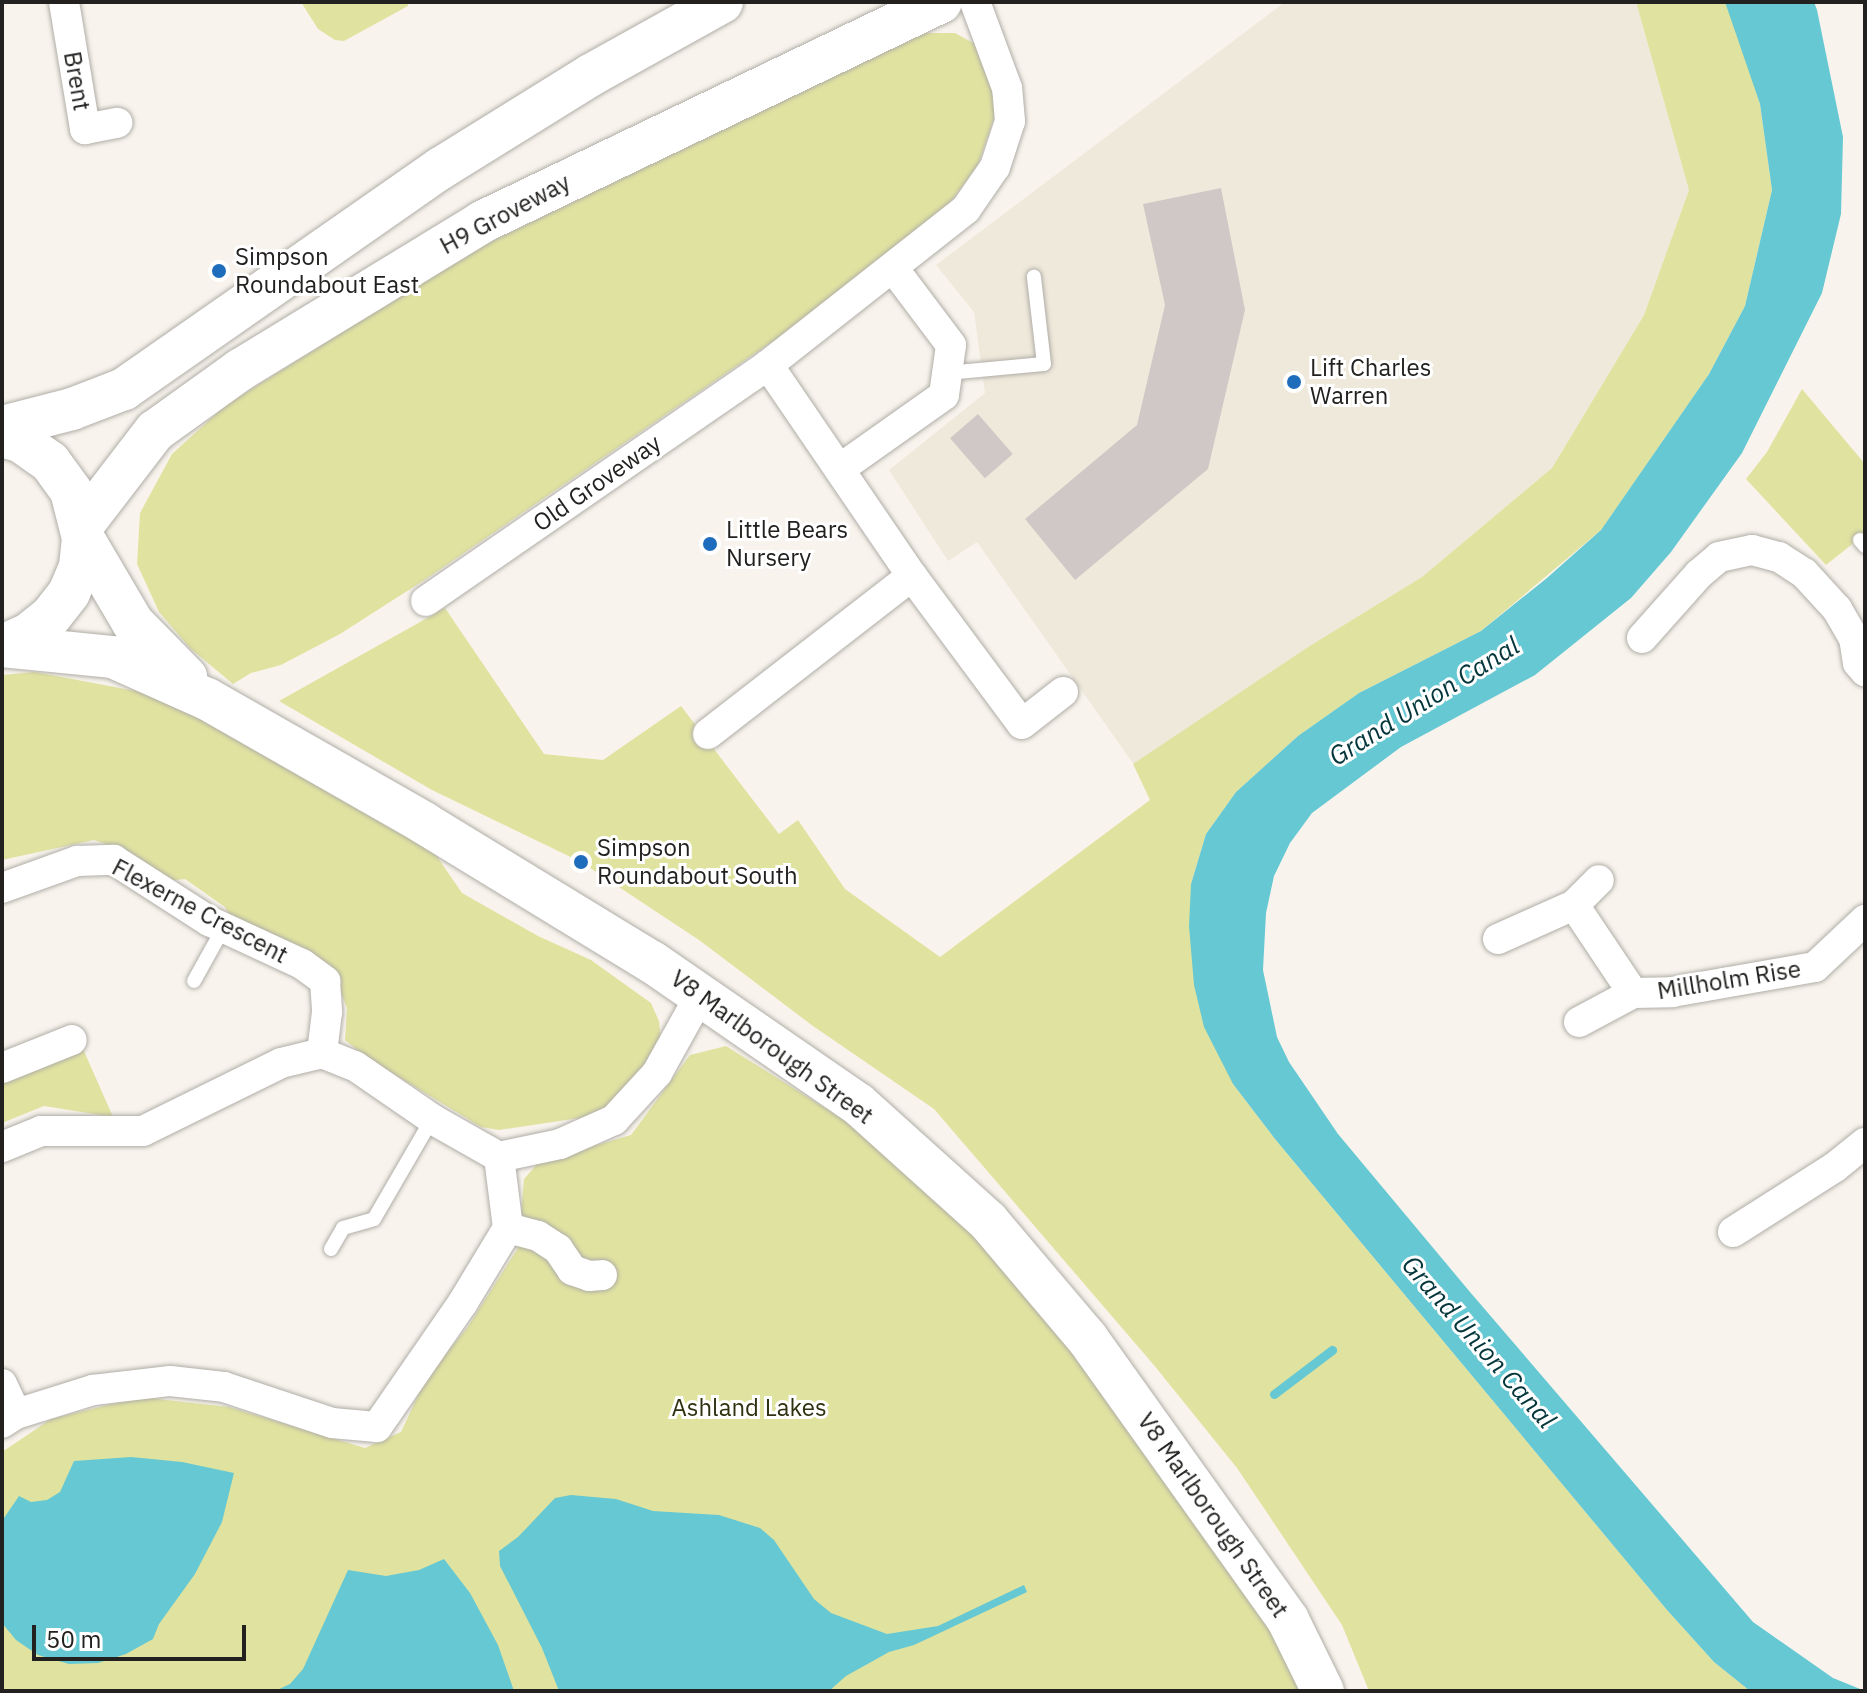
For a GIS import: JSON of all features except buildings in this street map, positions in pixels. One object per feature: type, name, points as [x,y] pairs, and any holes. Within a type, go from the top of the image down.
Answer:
[{"type":"street","name":"Brent","points":[[64,2],[85,129],[117,123]]},
{"type":"street","points":[[2,427],[72,409],[124,389],[464,153],[591,75],[722,2]]},
{"type":"street","name":"H9 Groveway","points":[[82,532],[155,431],[240,370],[482,222],[941,2]]},
{"type":"street","name":"Old Groveway","points":[[426,601],[768,365],[966,209],[995,167],[1010,121],[1007,88],[975,2]]},
{"type":"street","points":[[841,468],[944,395],[951,345],[893,268]]},
{"type":"street","points":[[768,365],[912,576],[1022,724],[1063,692]]},
{"type":"street","name":"V8 Marlborough Street","points":[[2,436],[20,441],[50,462],[71,491],[82,532],[133,623],[207,699]]},
{"type":"street","points":[[2,646],[29,634],[51,616],[69,593],[80,567],[82,532]]},
{"type":"street","points":[[1642,638],[1699,574],[1719,557],[1752,550],[1779,557],[1804,573],[1837,609],[1854,638],[1858,663],[1865,671]]},
{"type":"street","points":[[708,734],[912,576]]},
{"type":"street","name":"V8 Marlborough Street","points":[[2,646],[113,657],[207,699],[424,823],[701,994],[858,1104],[988,1221],[1087,1338],[1288,1620],[1323,1691]]},
{"type":"street","name":"Flexerne Crescent","points":[[2,888],[77,861],[114,860],[224,927],[302,964],[325,981],[327,1012],[322,1053]]},
{"type":"street","points":[[1498,939],[1574,905],[1599,880]]},
{"type":"street","name":"Millholm Rise","points":[[1574,905],[1633,993],[1672,992],[1815,967],[1865,920]]},
{"type":"street","points":[[1579,1022],[1633,993]]},
{"type":"street","points":[[2,1147],[41,1131],[143,1131],[281,1063],[322,1053],[355,1066],[432,1119],[499,1157],[560,1144],[614,1120],[657,1073],[701,994]]},
{"type":"street","points":[[2,1068],[72,1040]]},
{"type":"street","points":[[1733,1232],[1835,1167],[1865,1143]]},
{"type":"street","points":[[2,1384],[9,1418],[93,1390],[170,1381],[224,1387],[332,1423],[377,1427],[413,1370],[462,1304],[508,1228],[499,1157]]},
{"type":"street","points":[[508,1228],[538,1236],[558,1249],[572,1270],[589,1276],[602,1275]]},
{"type":"lane","points":[[947,373],[1044,364],[1034,277]]},
{"type":"lane","points":[[194,981],[224,927]]},
{"type":"lane","points":[[331,1249],[343,1228],[374,1219],[432,1119]]},
{"type":"shaded area","name":"Lift Charles Warren","points":[[1285,2],[1636,2],[1689,190],[1644,315],[1552,468],[1422,577],[1308,647],[1137,769],[977,542],[948,561],[889,470],[985,393],[974,312],[936,265]]},
{"type":"green space","points":[[301,2],[408,2],[408,6],[344,41],[335,40],[318,29]]},
{"type":"green space","points":[[1636,2],[1725,2],[1735,23],[1760,104],[1772,190],[1745,306],[1709,374],[1601,530],[1481,631],[1359,693],[1298,736],[1236,792],[1206,834],[1191,884],[1233,1084],[1275,1139],[1667,1610],[1714,1662],[1750,1691],[1369,1691],[1342,1625],[1237,1468],[1153,1364],[934,1109],[813,1026],[699,940],[581,862],[432,790],[279,701],[445,608],[544,754],[603,760],[681,706],[779,834],[798,820],[845,889],[940,957],[1150,800],[1133,764],[1308,647],[1422,577],[1552,468],[1644,315],[1689,190]]},
{"type":"green space","points":[[923,33],[955,33],[975,44],[999,103],[978,165],[949,204],[789,330],[426,579],[340,634],[281,665],[251,673],[233,684],[190,648],[159,612],[137,564],[140,513],[172,454],[226,405],[474,250]]},
{"type":"green space","points":[[1802,389],[1865,464],[1865,534],[1826,565],[1746,479],[1767,452]]},
{"type":"green space","points":[[35,672],[141,692],[194,709],[429,845],[462,893],[538,936],[591,960],[651,1003],[659,1021],[661,1041],[648,1064],[606,1114],[499,1130],[481,1127],[366,1057],[345,1040],[347,1008],[330,965],[234,923],[225,907],[185,879],[165,881],[126,851],[94,840],[2,860],[2,675]]},
{"type":"green space","points":[[80,1042],[113,1117],[44,1106],[2,1123],[2,1074]]},
{"type":"green space","name":"Ashland Lakes","points":[[726,1046],[868,1135],[980,1239],[1082,1353],[1227,1551],[1304,1691],[2,1691],[2,1452],[51,1419],[140,1397],[229,1407],[365,1448],[401,1432],[427,1376],[467,1328],[518,1248],[524,1179],[539,1162],[631,1135],[690,1055]]},
{"type":"water","name":"Grand Union Canal","points":[[1725,2],[1814,2],[1817,10],[1843,137],[1841,214],[1822,293],[1742,453],[1671,552],[1631,598],[1535,675],[1401,747],[1312,813],[1290,843],[1274,876],[1266,913],[1263,970],[1277,1037],[1289,1062],[1338,1134],[1753,1622],[1833,1678],[1865,1691],[1750,1691],[1714,1662],[1667,1610],[1275,1139],[1233,1084],[1204,1027],[1194,985],[1189,926],[1191,884],[1206,834],[1236,792],[1298,736],[1359,693],[1481,631],[1547,578],[1601,530],[1709,374],[1745,306],[1772,190],[1760,104]]},
{"type":"water","points":[[131,1457],[182,1462],[234,1473],[222,1522],[195,1574],[159,1624],[153,1639],[126,1654],[98,1663],[69,1664],[38,1655],[16,1640],[2,1623],[2,1521],[19,1496],[31,1502],[47,1500],[60,1492],[74,1461]]},
{"type":"water","points":[[571,1495],[616,1499],[653,1511],[719,1515],[760,1528],[774,1540],[814,1599],[831,1613],[887,1634],[938,1626],[1024,1585],[1027,1592],[914,1645],[889,1652],[846,1676],[829,1691],[559,1691],[542,1648],[500,1566],[499,1551],[518,1537],[555,1498]]},
{"type":"water","points":[[444,1559],[470,1593],[498,1645],[514,1691],[275,1691],[290,1684],[303,1669],[348,1570],[386,1576],[419,1570]]},
{"type":"waterway","points":[[1274,1394],[1332,1350]]},
{"type":"place","name":"Simpson Roundabout East","points":[[219,271]]},
{"type":"place","name":"Lift Charles Warren","points":[[1294,382]]},
{"type":"place","name":"Little Bears Nursery","points":[[710,544]]},
{"type":"place","name":"Simpson Roundabout South","points":[[581,862]]}]
